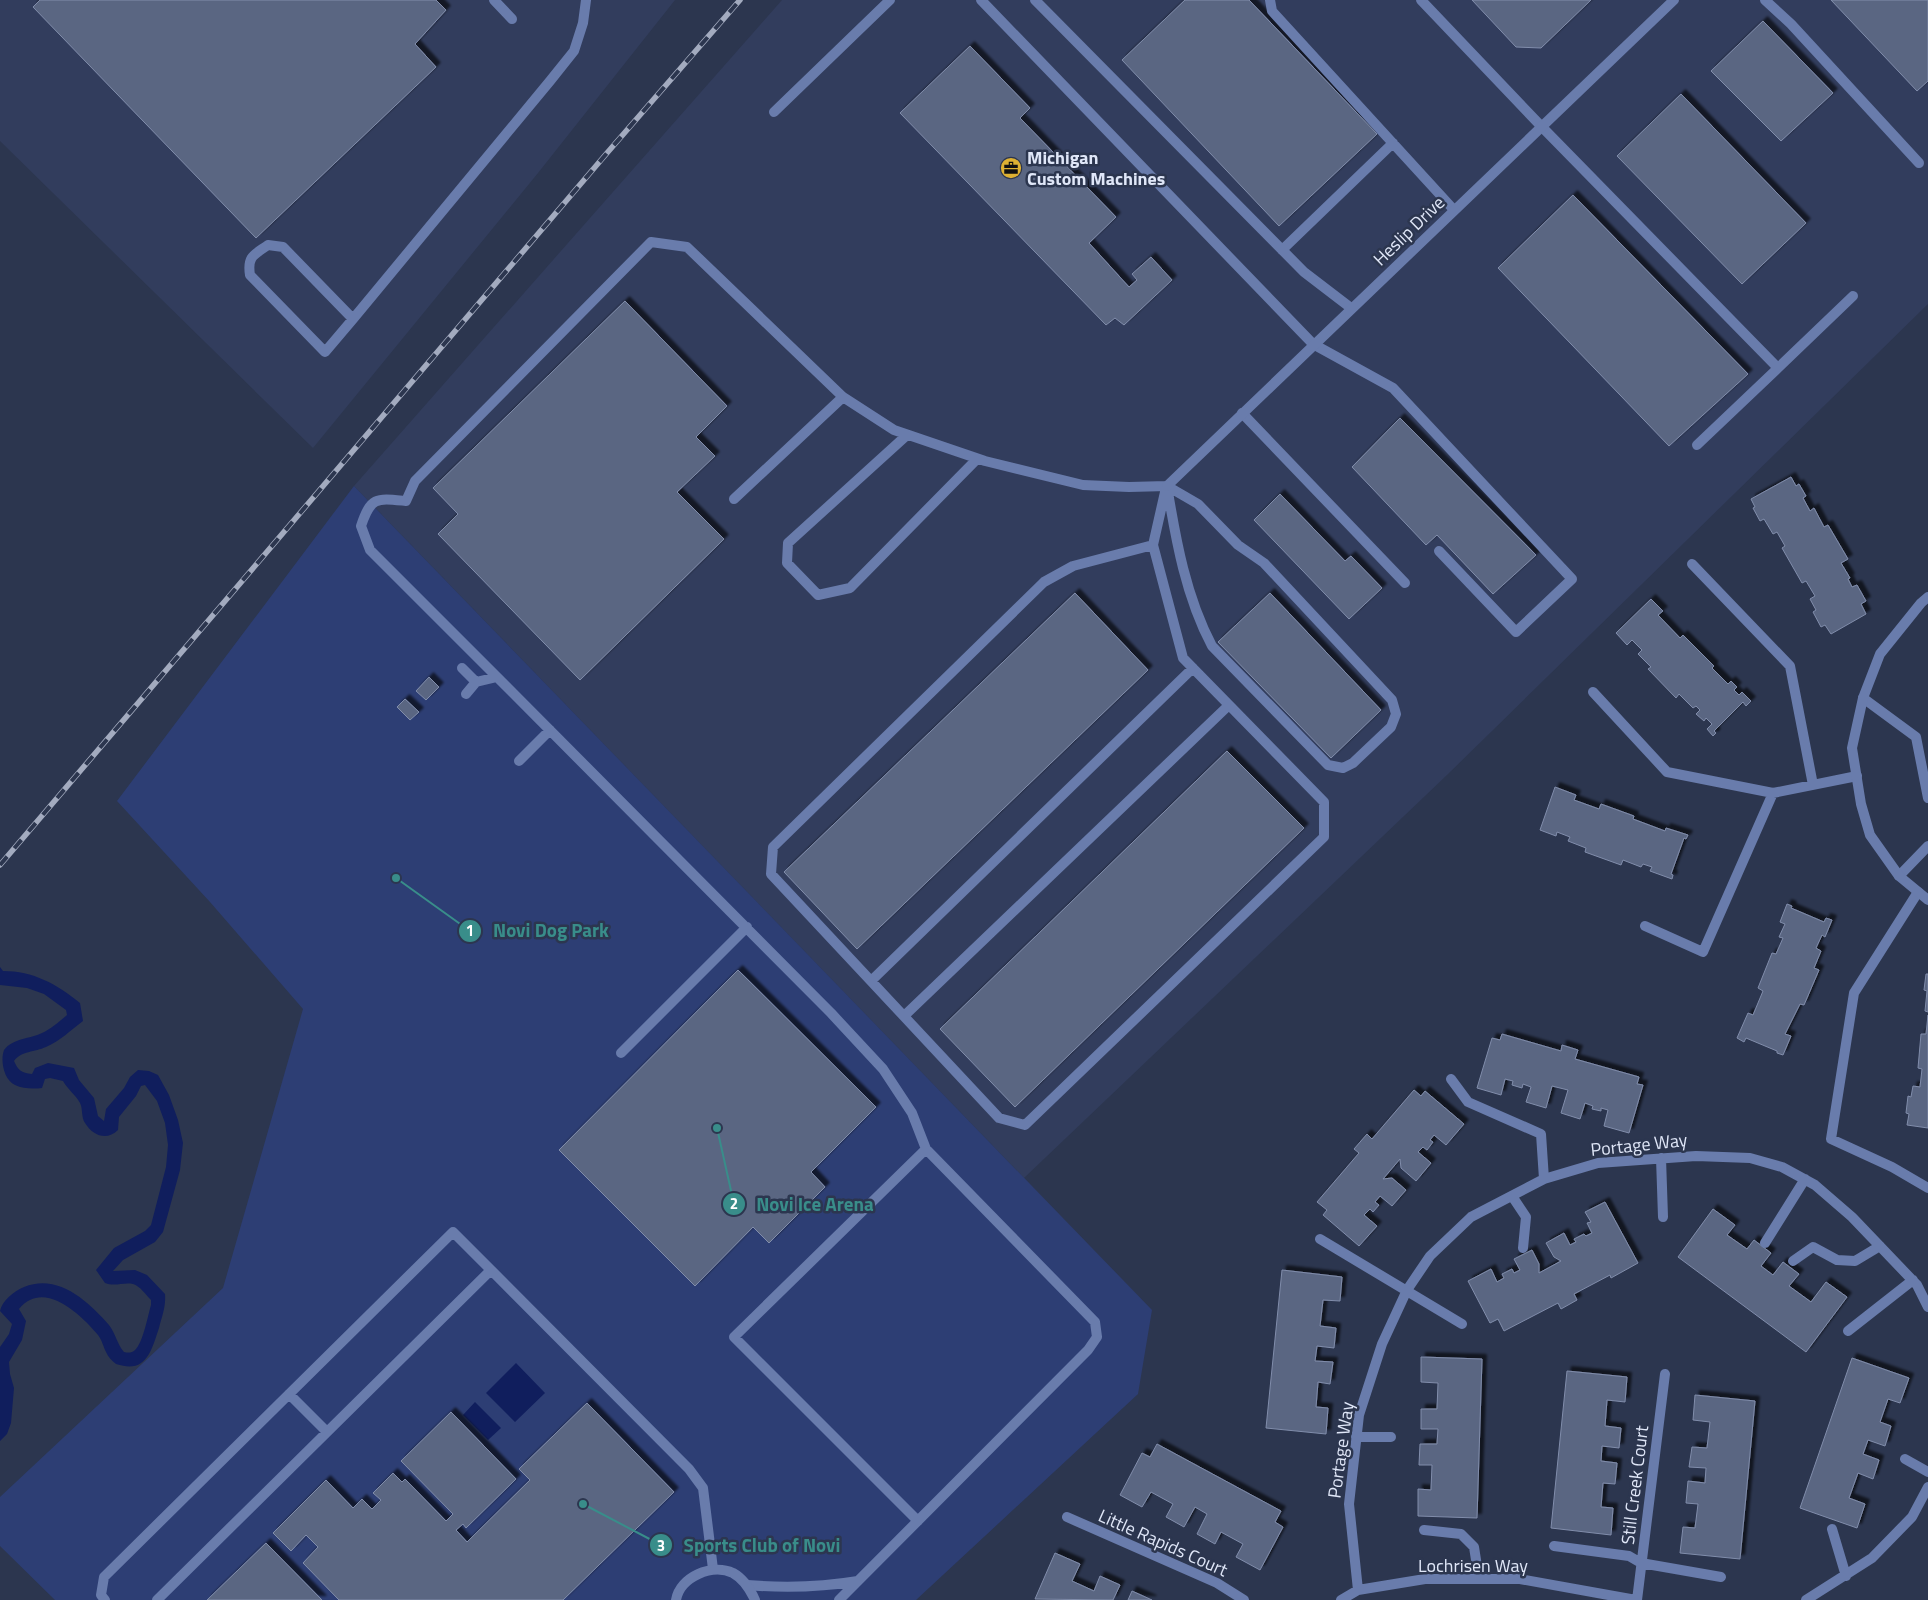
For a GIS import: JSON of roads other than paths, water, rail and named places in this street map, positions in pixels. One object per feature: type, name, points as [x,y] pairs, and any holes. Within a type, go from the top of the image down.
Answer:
[{"type":"street","points":[[494,0],[512,19]]},
{"type":"street","points":[[353,319],[283,247],[268,245],[252,256],[248,264],[250,275],[325,352],[353,319],[550,81],[574,51],[583,23],[586,0]]},
{"type":"street","points":[[774,112],[890,0]]},
{"type":"street","points":[[980,0],[1313,344],[1393,388],[1572,579],[1516,632],[1439,551]]},
{"type":"street","points":[[1035,0],[1304,272],[1351,308]]},
{"type":"street","points":[[1270,0],[1272,10],[1454,210]]},
{"type":"street","points":[[1421,0],[1541,126],[1778,368]]},
{"type":"street","name":"Heslip Drive","points":[[1167,486],[1674,0]]},
{"type":"street","points":[[1765,0],[1791,24],[1918,163]]},
{"type":"street","points":[[1282,250],[1393,143]]},
{"type":"street","points":[[839,1600],[1081,1357],[1097,1337],[1095,1322],[926,1149],[912,1113],[883,1069],[831,1012],[370,550],[361,526],[368,507],[382,498],[406,501],[415,481],[651,242],[687,247],[843,397],[894,430],[976,459],[1083,486],[1167,486],[1198,504],[1238,545],[1264,563],[1392,700],[1396,714],[1391,727],[1353,763],[1343,768],[1328,765],[1212,646],[1201,625],[1179,553],[1167,486]]},
{"type":"street","points":[[1697,444],[1852,296]]},
{"type":"street","points":[[734,499],[843,397]]},
{"type":"street","points":[[1242,413],[1405,583]]},
{"type":"street","points":[[907,435],[788,542],[786,563],[818,595],[850,588],[976,459]]},
{"type":"street","points":[[1153,545],[1073,566],[1044,582],[773,847],[771,874],[999,1118],[1025,1125],[1324,837],[1324,802],[1183,658],[1153,545],[1167,486]]},
{"type":"street","points":[[1692,564],[1790,666],[1812,785]]},
{"type":"street","points":[[1928,597],[1880,654],[1863,698],[1852,748],[1861,804],[1870,835],[1899,876],[1928,900]]},
{"type":"street","points":[[462,668],[476,682]]},
{"type":"street","points":[[871,981],[1193,668]]},
{"type":"street","points":[[466,694],[476,682],[497,677]]},
{"type":"street","points":[[1592,692],[1667,772],[1773,793],[1856,776]]},
{"type":"street","points":[[1863,698],[1916,737],[1928,798]]},
{"type":"street","points":[[904,1016],[1229,705]]},
{"type":"street","points":[[519,761],[550,730]]},
{"type":"street","points":[[1645,926],[1703,952],[1773,793]]},
{"type":"street","points":[[1899,876],[1928,846]]},
{"type":"street","points":[[1918,892],[1854,993],[1831,1139],[1892,1167],[1928,1188]]},
{"type":"street","points":[[621,1053],[747,928]]},
{"type":"street","points":[[1451,1079],[1468,1102],[1541,1134],[1544,1179]]},
{"type":"street","points":[[918,1520],[734,1337],[926,1149]]},
{"type":"street","name":"Portage Way","points":[[1358,1590],[1349,1504],[1359,1415],[1382,1344],[1406,1290],[1430,1256],[1471,1217],[1544,1179],[1598,1163],[1696,1156],[1750,1158],[1782,1167],[1815,1185],[1852,1217],[1913,1280],[1928,1307]]},
{"type":"street","points":[[1660,1158],[1663,1216]]},
{"type":"street","points":[[1765,1243],[1805,1179]]},
{"type":"street","points":[[1512,1196],[1526,1217],[1523,1248]]},
{"type":"street","points":[[105,1600],[101,1596],[104,1577],[453,1232],[689,1469],[702,1488],[713,1569]]},
{"type":"street","points":[[1320,1239],[1462,1324]]},
{"type":"street","points":[[1793,1261],[1813,1247],[1838,1260],[1855,1261],[1880,1246]]},
{"type":"street","points":[[157,1600],[491,1270]]},
{"type":"street","points":[[1848,1331],[1913,1280]]},
{"type":"street","name":"Still Creek Court","points":[[1636,1600],[1665,1374]]},
{"type":"street","points":[[290,1394],[327,1432]]},
{"type":"street","points":[[1356,1437],[1391,1437]]},
{"type":"street","points":[[1905,1459],[1928,1472]]},
{"type":"street","points":[[1809,1599],[1872,1558],[1912,1517],[1928,1487]]},
{"type":"street","name":"Little Rapids Court","points":[[1067,1518],[1217,1583],[1244,1600]]},
{"type":"street","points":[[1424,1530],[1462,1534],[1474,1547],[1479,1579]]},
{"type":"street","points":[[1832,1530],[1846,1576]]},
{"type":"street","points":[[1554,1546],[1629,1556],[1641,1562],[1721,1577]]},
{"type":"street","points":[[676,1600],[678,1594],[692,1576],[713,1569],[732,1573],[747,1584],[755,1600]]},
{"type":"street","name":"Lochrisen Way","points":[[1341,1600],[1358,1590],[1425,1580],[1479,1579],[1520,1579],[1636,1600]]},
{"type":"street","points":[[747,1584],[765,1586],[836,1585],[858,1582]]},
{"type":"railway","points":[[0,865],[607,153],[740,0]]},
{"type":"place","name":"Michigan Custom Machines","points":[[1011,168]]},
{"type":"place","name":"Novi Dog Park","points":[[396,878]]},
{"type":"place","name":"Novi Ice Arena","points":[[717,1128]]},
{"type":"place","name":"Sports Club of Novi","points":[[583,1504]]}]
